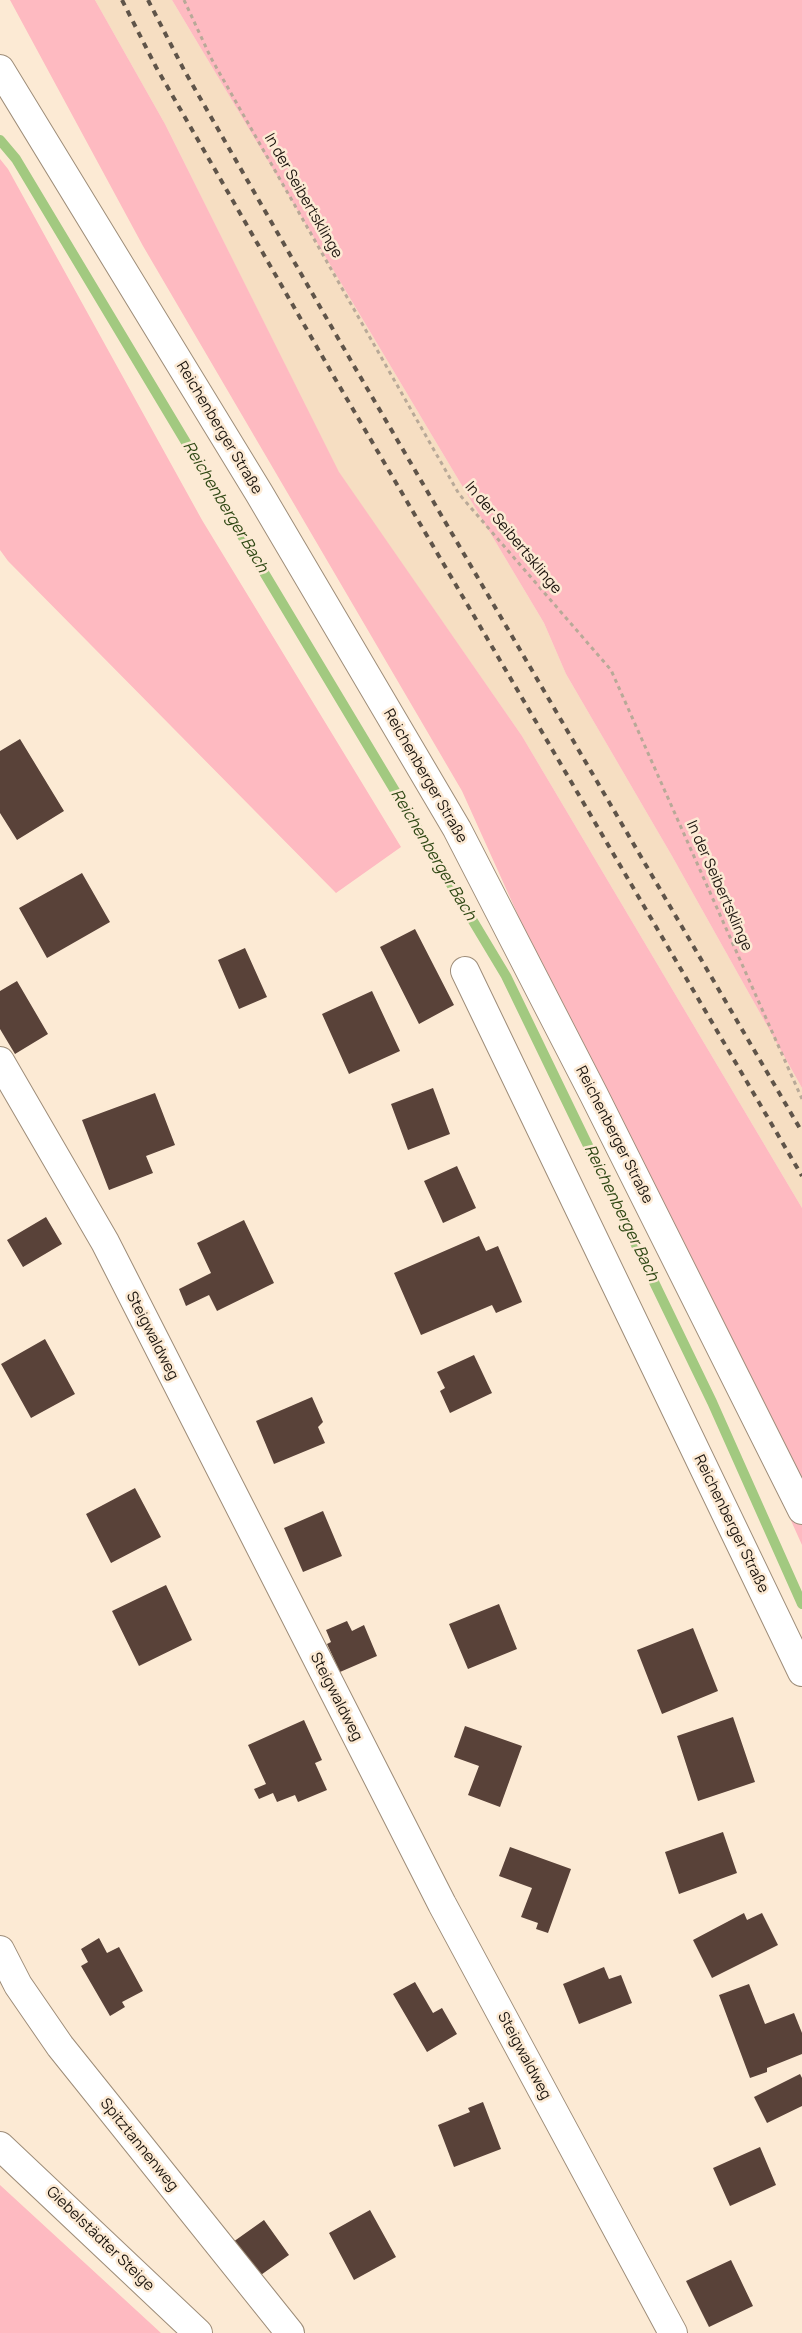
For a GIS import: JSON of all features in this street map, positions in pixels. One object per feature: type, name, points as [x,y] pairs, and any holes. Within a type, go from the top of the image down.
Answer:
[{"type":"street","name":"Reichenberger Straße","points":[[0,69],[259,493],[456,829],[594,1094],[802,1510]]},
{"type":"street","name":"Reichenberger Straße","points":[[464,971],[802,1672]]},
{"type":"street","name":"Steigwaldweg","points":[[0,1061],[105,1242],[442,1904],[672,2333]]},
{"type":"street","name":"Spitztannenweg","points":[[0,1950],[18,1985],[60,2046],[290,2333]]},
{"type":"street","name":"Giebelstädter Steige","points":[[0,2146],[58,2198],[198,2333]]},
{"type":"path","name":"In der Seibertsklinge","points":[[184,0],[212,58],[459,494],[611,670],[802,1099]]},
{"type":"shaded area","points":[[10,0],[95,0],[165,124],[339,472],[522,736],[802,1208],[802,1545],[462,791],[143,246]]},
{"type":"shaded area","points":[[95,0],[172,0],[544,623],[566,674],[672,856],[802,1088],[802,1208],[522,736],[339,473],[165,124]]},
{"type":"shaded area","points":[[172,0],[802,0],[802,1088],[672,856],[566,674],[544,623]]},
{"type":"shaded area","points":[[0,159],[8,169],[202,520],[401,847],[336,893],[8,561],[0,550]]},
{"type":"shaded area","points":[[0,2185],[161,2333],[0,2333]]},
{"type":"building","points":[[20,739],[64,811],[17,840],[0,813],[0,751]]},
{"type":"building","points":[[82,873],[110,922],[47,958],[19,908]]},
{"type":"building","points":[[415,929],[454,1005],[419,1024],[380,947]]},
{"type":"building","points":[[245,948],[267,997],[239,1009],[218,960]]},
{"type":"building","points":[[17,981],[48,1034],[15,1054],[0,1029],[0,991]]},
{"type":"building","points":[[372,991],[400,1051],[349,1074],[322,1014]]},
{"type":"building","points":[[433,1088],[450,1134],[408,1150],[391,1104]]},
{"type":"building","points":[[155,1093],[175,1145],[146,1156],[153,1173],[109,1190],[82,1120]]},
{"type":"building","points":[[457,1166],[476,1208],[443,1223],[424,1181]]},
{"type":"building","points":[[46,1217],[62,1244],[23,1267],[7,1240]]},
{"type":"building","points":[[244,1220],[274,1283],[217,1311],[209,1295],[186,1306],[179,1289],[211,1273],[197,1243]]},
{"type":"building","points":[[479,1236],[486,1251],[498,1246],[522,1302],[496,1313],[492,1305],[421,1335],[394,1273]]},
{"type":"building","points":[[45,1339],[75,1394],[31,1418],[1,1364]]},
{"type":"building","points":[[474,1355],[492,1393],[450,1413],[440,1391],[445,1388],[437,1372]]},
{"type":"building","points":[[312,1397],[323,1422],[318,1427],[325,1443],[274,1464],[256,1421]]},
{"type":"building","points":[[135,1488],[161,1537],[111,1563],[86,1514]]},
{"type":"building","points":[[323,1511],[342,1556],[303,1572],[284,1528]]},
{"type":"building","points":[[166,1585],[192,1640],[139,1666],[112,1611]]},
{"type":"building","points":[[499,1604],[517,1649],[468,1669],[449,1624]]},
{"type":"building","points":[[347,1621],[352,1631],[364,1625],[377,1656],[340,1672],[327,1644],[331,1642],[326,1630]]},
{"type":"building","points":[[693,1628],[718,1691],[662,1714],[637,1650]]},
{"type":"building","points":[[733,1717],[755,1782],[698,1801],[677,1736]]},
{"type":"building","points":[[304,1720],[322,1760],[315,1763],[327,1790],[298,1802],[295,1795],[277,1802],[273,1793],[259,1799],[254,1789],[266,1784],[248,1745]]},
{"type":"building","points":[[465,1726],[522,1746],[500,1807],[468,1795],[479,1766],[454,1757]]},
{"type":"building","points":[[723,1832],[737,1873],[679,1894],[665,1852]]},
{"type":"building","points":[[510,1847],[571,1869],[548,1933],[536,1929],[538,1923],[521,1917],[532,1888],[499,1876]]},
{"type":"building","points":[[744,1913],[747,1920],[762,1913],[778,1945],[712,1978],[693,1940]]},
{"type":"building","points":[[99,1938],[107,1953],[119,1947],[143,1991],[122,2002],[125,2007],[110,2016],[81,1966],[88,1962],[81,1949]]},
{"type":"building","points":[[604,1967],[609,1979],[621,1975],[632,2003],[579,2024],[563,1984]]},
{"type":"building","points":[[415,1982],[433,2013],[442,2008],[457,2034],[427,2052],[393,1994]]},
{"type":"building","points":[[749,1984],[765,2024],[794,2013],[802,2033],[802,2054],[767,2068],[767,2072],[750,2078],[719,1995]]},
{"type":"building","points":[[800,2074],[802,2078],[802,2106],[767,2123],[754,2097]]},
{"type":"building","points":[[483,2102],[501,2149],[454,2167],[438,2125],[470,2112],[468,2108]]},
{"type":"building","points":[[760,2147],[776,2185],[730,2206],[713,2168]]},
{"type":"building","points":[[370,2210],[396,2257],[354,2280],[329,2233]]},
{"type":"building","points":[[264,2220],[289,2255],[258,2277],[233,2242]]},
{"type":"building","points":[[731,2260],[753,2306],[709,2327],[686,2281]]},
{"type":"waterway","name":"Reichenberger Bach","points":[[0,140],[16,159],[506,976],[712,1402],[802,1604]]},
{"type":"railway","points":[[122,0],[156,67],[337,382],[802,1176]]},
{"type":"railway","points":[[148,0],[184,70],[354,366],[802,1132]]}]
